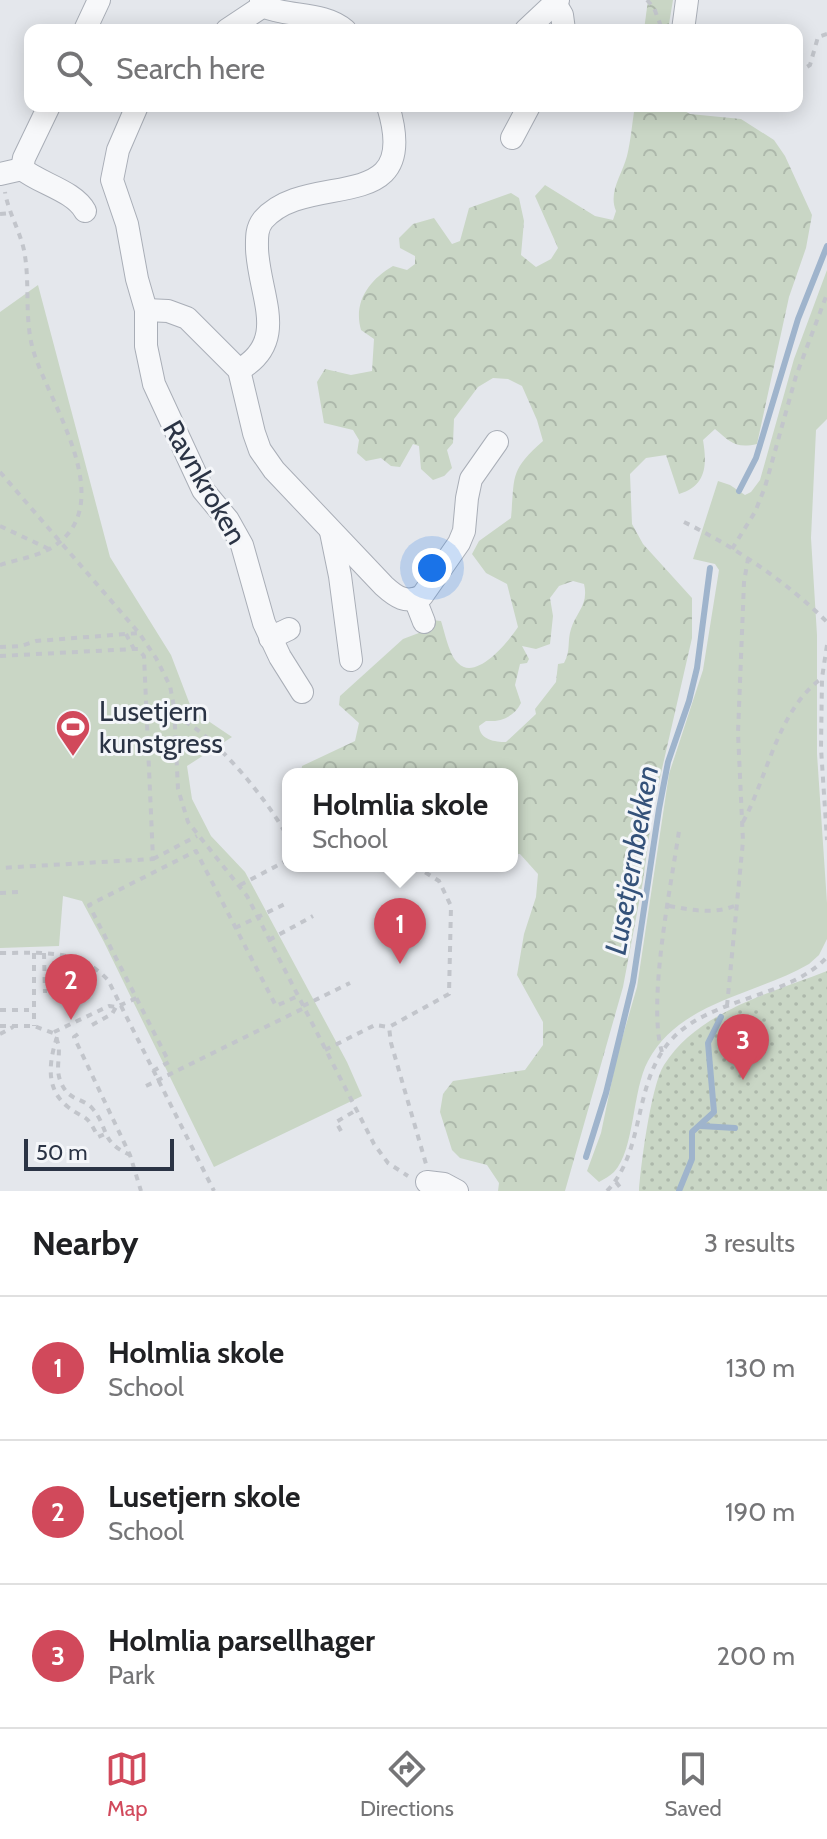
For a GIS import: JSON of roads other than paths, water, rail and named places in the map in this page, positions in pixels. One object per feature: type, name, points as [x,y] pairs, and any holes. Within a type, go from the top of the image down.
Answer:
[{"type":"lane","points":[[88,24],[99,0]]},
{"type":"lane","points":[[684,24],[687,0]]},
{"type":"lane","points":[[533,24],[557,2],[563,24]]},
{"type":"lane","points":[[235,24],[262,3],[287,14],[327,20],[334,24]]},
{"type":"lane","points":[[46,112],[24,158],[9,172],[79,201],[85,211]]},
{"type":"lane","name":"Ravnkroken","points":[[134,112],[118,150],[112,180],[127,224],[146,310],[145,334],[154,384],[203,490],[228,520],[242,545],[264,623],[280,634],[302,692]]},
{"type":"lane","points":[[239,370],[262,352],[269,333],[258,267],[257,235],[261,223],[289,204],[357,185],[387,170],[395,145],[391,112]]},
{"type":"lane","points":[[512,138],[526,112]]},
{"type":"lane","points":[[146,310],[168,311],[187,318],[239,370],[248,415],[260,450],[279,477],[395,596],[403,600],[415,599],[428,589],[444,567],[464,531],[471,479],[497,442]]},
{"type":"lane","points":[[331,532],[338,561],[351,660]]},
{"type":"lane","points":[[415,599],[424,622]]},
{"type":"lane","points":[[427,1182],[444,1184],[457,1191]]},
{"type":"waterway","name":"Lusetjernbekken","points":[[739,491],[756,458],[798,319],[827,246]]},
{"type":"waterway","name":"Lusetjernbekken","points":[[586,1157],[606,1093],[633,982],[659,809],[668,762],[697,668],[710,568]]},
{"type":"waterway","points":[[679,1191],[692,1159],[692,1132],[714,1112],[708,1043],[721,1017]]},
{"type":"waterway","points":[[701,1126],[735,1128]]},
{"type":"place","name":"Lusetjern kunstgress","points":[[73,758]]},
{"type":"place","name":"Holmlia skole","points":[[400,964]]},
{"type":"place","name":"Lusetjern skole","points":[[71,1020]]},
{"type":"place","name":"Holmlia parsellhager","points":[[743,1080]]}]
